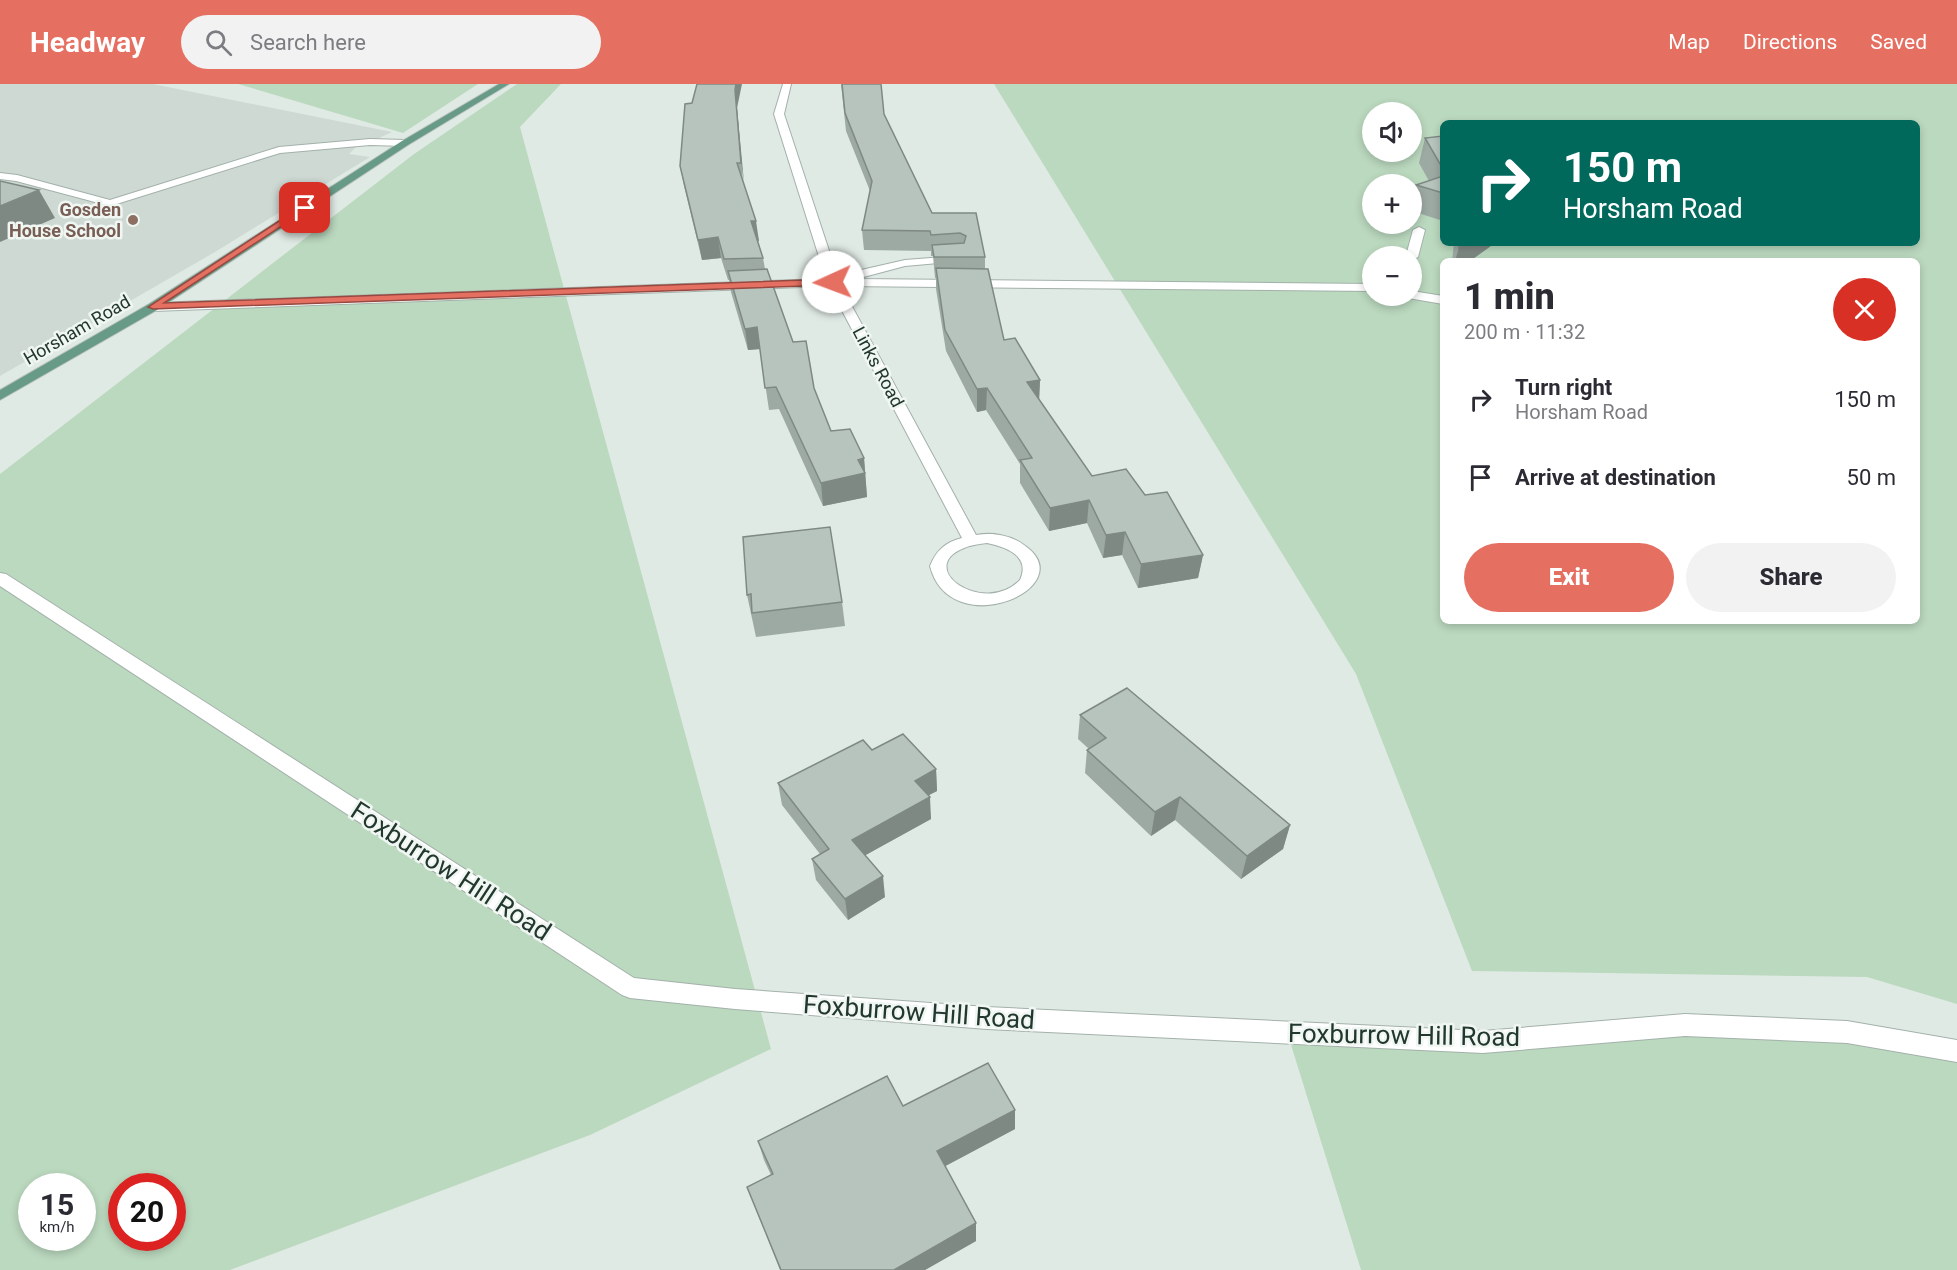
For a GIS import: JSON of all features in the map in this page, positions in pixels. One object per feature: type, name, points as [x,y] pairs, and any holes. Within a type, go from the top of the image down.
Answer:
[{"type":"main road","name":"Horsham Road","points":[[0,396],[153,307],[405,143],[506,84]]},
{"type":"street","name":"Links Road","points":[[787,84],[778,114],[833,282],[970,539]]},
{"type":"street","points":[[0,176],[17,178],[110,203],[279,150],[370,141],[405,143]]},
{"type":"street","points":[[833,282],[905,262],[960,260]]},
{"type":"street","points":[[153,307],[833,282],[1362,288]]},
{"type":"street","points":[[1422,297],[1440,300]]},
{"type":"street","points":[[970,539],[1003,540],[1025,552],[1031,562],[1033,573],[1027,583],[1017,592],[1000,598],[983,600],[966,597],[952,591],[942,583],[936,570],[939,559],[947,550],[970,539]]},
{"type":"street","name":"Foxburrow Hill Road","points":[[0,578],[630,988],[735,999],[987,1018],[1483,1042],[1685,1025],[1847,1032],[1957,1051]]},
{"type":"shaded area","name":"Gosden House School","points":[[0,84],[153,84],[392,132],[379,138],[363,140],[349,154],[370,157],[215,252],[0,376]]},
{"type":"green space","points":[[238,84],[478,84],[403,133]]},
{"type":"green space","points":[[517,84],[561,84],[520,127],[771,1049],[590,1135],[230,1270],[0,1270],[0,474],[414,154]]},
{"type":"green space","points":[[994,84],[1957,84],[1957,1004],[1867,977],[1472,971],[1356,674]]},
{"type":"green space","points":[[1750,1028],[1957,1055],[1957,1270],[1361,1270],[1287,1032]]},
{"type":"building","points":[[697,84],[736,84],[741,163],[737,163],[756,221],[751,221],[763,258],[724,259],[718,237],[698,240],[680,166],[685,104],[692,103]]},
{"type":"building","points":[[842,84],[881,84],[884,114],[932,213],[976,213],[985,257],[934,257],[932,245],[964,243],[966,236],[960,233],[931,235],[930,231],[862,230],[872,181],[845,113]]},
{"type":"building","points":[[1440,136],[1440,164],[1425,138]]},
{"type":"building","points":[[1440,177],[1440,192],[1422,187],[1422,183]]},
{"type":"building","points":[[0,181],[39,190],[0,206]]},
{"type":"building","points":[[936,268],[988,269],[1004,340],[1015,338],[1040,380],[1027,382],[1092,476],[1126,469],[1145,495],[1167,492],[1203,555],[1141,564],[1125,532],[1106,535],[1089,500],[1050,508],[1020,460],[1032,458],[987,388],[977,389],[945,330]]},
{"type":"building","points":[[767,269],[793,342],[806,341],[814,388],[831,431],[850,429],[864,458],[858,460],[865,473],[821,483],[776,387],[765,388],[757,327],[745,329],[728,271]]},
{"type":"building","points":[[830,527],[842,602],[752,613],[751,594],[747,595],[743,537]]},
{"type":"building","points":[[1127,688],[1290,825],[1247,856],[1180,797],[1155,812],[1087,750],[1106,738],[1080,715]]},
{"type":"building","points":[[903,734],[936,769],[915,781],[930,797],[852,840],[883,876],[845,899],[812,859],[829,849],[778,783],[863,740],[872,750]]},
{"type":"building","points":[[988,1063],[1015,1110],[937,1151],[976,1223],[894,1270],[781,1270],[747,1187],[773,1174],[758,1141],[887,1076],[903,1106]]},
{"type":"place","name":"Gosden House School","points":[[133,220]]},
{"type":"route","points":[[305,208],[153,307],[833,282]]}]
